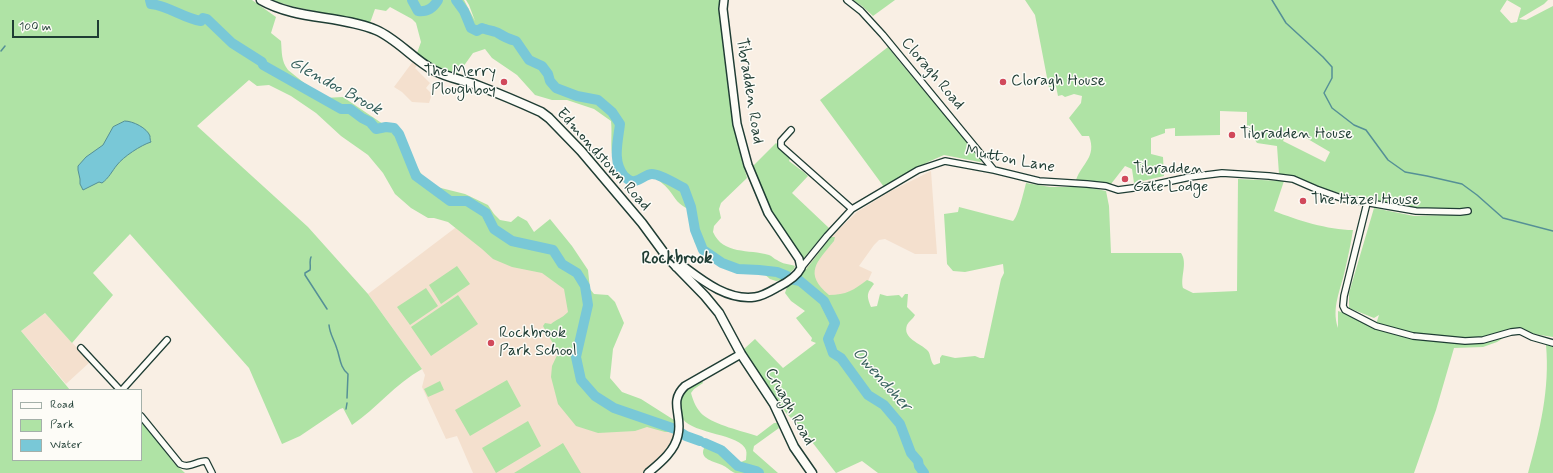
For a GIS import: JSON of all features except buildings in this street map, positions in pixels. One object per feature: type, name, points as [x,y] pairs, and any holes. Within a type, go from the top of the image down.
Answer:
[{"type":"main road","name":"Edmondstown Road","points":[[261,0],[289,12],[362,25],[377,30],[404,48],[431,69],[442,75],[480,86],[541,112],[549,118],[581,151],[676,267],[705,296],[719,313],[741,354]]},
{"type":"main road","name":"Cruagh Road","points":[[741,354],[774,404],[794,447],[812,473]]},
{"type":"street","name":"Tibradden Road","points":[[724,0],[723,9],[737,124],[748,165],[768,213],[801,263],[801,268]]},
{"type":"street","name":"Cloragh Road","points":[[847,0],[883,35],[994,170]]},
{"type":"street","points":[[791,130],[781,141],[781,146],[852,209]]},
{"type":"street","name":"Mutton Lane","points":[[801,268],[827,236],[852,209],[918,170],[945,161],[994,170],[1039,181],[1106,186],[1118,190],[1148,186],[1190,177],[1222,173],[1269,176],[1293,179],[1341,198],[1367,203],[1416,211],[1468,211]]},
{"type":"street","points":[[1367,203],[1344,296],[1343,306],[1345,310],[1376,326],[1413,336],[1465,341],[1483,340],[1520,331],[1532,337],[1553,342]]},
{"type":"street","points":[[676,267],[683,266],[699,278],[725,293],[754,298],[766,294],[783,284],[797,274],[801,268]]},
{"type":"street","points":[[122,389],[168,340]]},
{"type":"street","points":[[81,348],[120,389]]},
{"type":"street","points":[[648,473],[669,452],[676,442],[680,425],[676,402],[679,392],[685,386],[741,354]]},
{"type":"street","points":[[142,417],[180,464],[185,467],[201,461],[206,461],[212,473]]},
{"type":"shaded area","points":[[414,60],[418,64],[415,68],[430,83],[426,88],[432,94],[429,103],[412,102],[402,92],[394,87]]},
{"type":"shaded area","points":[[931,171],[937,254],[915,254],[885,239],[879,240],[859,266],[872,272],[852,317],[800,281],[806,266],[831,237],[857,212],[889,192]]},
{"type":"shaded area","name":"Rockbrook Park School","points":[[455,228],[494,229],[562,264],[576,357],[660,424],[675,429],[673,441],[669,449],[643,473],[473,473],[457,436],[446,439],[422,387],[425,375],[422,369],[368,294]]},
{"type":"shaded area","points":[[45,313],[90,362],[66,384],[21,331]]},
{"type":"green space","points":[[0,0],[252,0],[276,17],[271,33],[281,41],[283,60],[288,70],[323,98],[343,97],[383,124],[394,126],[401,130],[416,165],[425,180],[437,187],[465,194],[488,205],[500,220],[511,222],[518,216],[527,221],[534,232],[550,219],[572,246],[588,270],[590,289],[594,294],[608,295],[615,302],[624,323],[613,349],[610,378],[622,392],[641,399],[674,420],[673,432],[665,432],[647,427],[635,431],[598,433],[576,426],[558,404],[551,377],[552,366],[559,351],[555,347],[543,326],[545,323],[551,324],[568,312],[564,289],[542,273],[512,267],[493,259],[448,222],[428,218],[411,208],[395,194],[383,173],[368,155],[341,136],[316,113],[291,96],[269,85],[257,86],[249,80],[197,126],[308,227],[368,294],[422,369],[403,382],[352,425],[343,408],[300,436],[282,444],[249,368],[130,234],[93,273],[113,295],[72,343],[45,313],[21,331],[69,389],[12,389],[12,461],[142,461],[142,421],[174,463],[185,473],[0,473]]},
{"type":"green space","points":[[271,0],[464,0],[475,21],[466,0],[719,0],[732,115],[747,178],[721,203],[719,209],[721,218],[714,226],[713,232],[717,239],[730,248],[769,255],[781,262],[795,266],[794,269],[782,280],[776,281],[770,279],[763,273],[755,272],[749,267],[724,266],[715,263],[700,250],[695,243],[692,233],[693,221],[689,209],[680,204],[665,186],[652,176],[632,184],[621,174],[612,155],[611,121],[594,109],[567,100],[552,100],[535,95],[517,75],[492,58],[485,49],[473,53],[458,74],[438,69],[417,53],[421,42],[416,23],[412,19],[390,7],[386,11],[375,9],[370,23],[291,6]]},
{"type":"green space","points":[[853,0],[895,0],[873,16]]},
{"type":"green space","points":[[1025,0],[1507,0],[1548,0],[1519,19],[1526,20],[1553,6],[1553,337],[1514,331],[1497,342],[1483,347],[1454,348],[1436,410],[1414,473],[878,473],[862,461],[836,473],[802,429],[786,413],[747,356],[744,349],[755,339],[783,368],[816,343],[811,341],[812,338],[796,318],[805,311],[791,301],[785,293],[787,287],[800,277],[831,237],[835,237],[834,241],[822,255],[815,268],[816,280],[821,287],[829,295],[840,294],[854,289],[867,280],[872,282],[874,284],[868,295],[871,307],[877,306],[880,294],[887,296],[899,295],[902,298],[905,294],[908,294],[907,307],[915,315],[907,325],[907,334],[928,351],[934,365],[940,363],[940,358],[942,355],[955,358],[975,356],[984,358],[1001,279],[1004,273],[1003,264],[965,272],[953,271],[947,264],[944,214],[958,212],[959,207],[1013,221],[1019,209],[1026,183],[1050,187],[1086,187],[1106,191],[1109,206],[1111,253],[1181,253],[1184,261],[1182,279],[1183,288],[1193,293],[1237,291],[1238,179],[1284,181],[1274,211],[1323,226],[1343,230],[1353,230],[1337,299],[1336,321],[1338,328],[1338,311],[1376,324],[1379,315],[1374,318],[1349,308],[1349,293],[1374,208],[1414,216],[1449,215],[1454,208],[1429,210],[1397,207],[1371,199],[1342,194],[1319,187],[1297,177],[1279,174],[1277,146],[1257,143],[1247,128],[1247,112],[1220,111],[1220,135],[1175,136],[1175,128],[1165,129],[1165,133],[1151,138],[1151,154],[1163,157],[1164,176],[1134,183],[1132,169],[1125,166],[1111,184],[1076,180],[1088,160],[1091,149],[1089,136],[1082,136],[1069,118],[1081,103],[1082,96],[1074,94],[1065,97],[1062,95],[1058,96],[1056,86],[1049,88],[1035,15]],"holes":[[[1507,0],[1521,8],[1517,22],[1511,23],[1500,11]],[[1289,128],[1330,152],[1325,162],[1283,141]]]},
{"type":"green space","points":[[888,47],[983,161],[980,162],[944,155],[928,162],[884,187],[820,100]]},
{"type":"green space","points":[[776,143],[791,156],[789,161],[808,176],[792,193],[829,228],[803,259],[775,219],[751,168]]},
{"type":"green space","points":[[457,266],[470,284],[441,304],[429,285]]},
{"type":"green space","points":[[426,288],[438,306],[410,325],[397,307]]},
{"type":"green space","points":[[458,295],[478,324],[431,356],[411,327]]},
{"type":"green space","points":[[1546,345],[1553,346],[1553,473],[1528,473],[1543,409],[1547,378]]},
{"type":"green space","points":[[701,379],[703,383],[691,393],[697,408],[708,419],[721,425],[757,436],[774,423],[777,423],[779,428],[754,446],[753,451],[778,473],[735,473],[705,457],[703,451],[705,446],[710,446],[741,462],[746,460],[746,450],[742,445],[727,437],[696,428],[688,424],[683,419],[681,401],[683,393]]},
{"type":"green space","points":[[507,380],[521,406],[470,436],[455,410]]},
{"type":"green space","points":[[440,381],[444,390],[428,397],[424,389]]},
{"type":"green space","points":[[528,421],[541,446],[496,473],[482,448]]},
{"type":"green space","points":[[563,443],[581,473],[514,473]]},
{"type":"water","points":[[125,121],[136,124],[146,130],[150,136],[151,142],[137,148],[123,158],[107,179],[102,183],[99,182],[83,190],[80,184],[78,166],[86,157],[103,145],[113,127]]},
{"type":"waterway","name":"Glendoo Brook","points":[[150,0],[151,4],[164,7],[188,17],[201,21],[203,18],[207,19],[232,43],[262,62],[263,65],[341,109],[350,109],[370,122],[376,129],[386,127],[394,128],[399,134],[416,176],[450,201],[467,201],[486,213],[494,229],[512,241],[553,250],[562,264],[577,273],[585,286],[588,305],[576,357],[581,380],[595,396],[614,408],[675,429],[686,436],[700,441]]},
{"type":"waterway","name":"Owendoher","points":[[412,0],[418,11],[430,9],[438,0]]},
{"type":"waterway","name":"Owendoher","points":[[456,0],[464,11],[471,28],[477,31],[482,28],[516,41],[529,60],[542,66],[548,74],[550,81],[556,88],[577,96],[598,100],[612,112],[620,124],[617,144],[617,158],[620,170],[629,180],[633,181],[650,174],[655,174],[664,177],[684,188],[691,207],[695,230],[703,250],[722,263],[738,269],[777,272],[787,276],[790,279],[800,281],[824,301],[835,323],[828,339],[833,353],[841,358],[868,395],[884,405],[900,424],[911,453],[918,461],[919,466],[924,473]]},
{"type":"waterway","points":[[1272,0],[1286,23],[1332,67],[1332,78],[1324,93],[1332,108],[1354,125],[1366,130],[1388,160],[1405,172],[1462,184],[1503,218],[1553,231]]},
{"type":"waterway","points":[[1,51],[5,46]]},
{"type":"waterway","points":[[311,257],[310,270],[305,273],[305,275],[327,309]]},
{"type":"waterway","points":[[329,325],[342,366],[348,374],[347,398]]},
{"type":"waterway","points":[[346,409],[347,403]]},
{"type":"waterway","name":"Glendoo Brook","points":[[705,443],[721,450],[738,466],[759,473]]},
{"type":"place","name":"The Merry Ploughboy","points":[[504,82]]},
{"type":"place","name":"Cloragh House","points":[[1003,82]]},
{"type":"place","name":"Tibradden House","points":[[1232,135]]},
{"type":"place","name":"Tibradden Gate Lodge","points":[[1125,179]]},
{"type":"place","name":"The Hazel House","points":[[1303,201]]},
{"type":"place","name":"Rockbrook Park School","points":[[491,343]]},
{"type":"district","name":"Rockbrook","points":[[677,259]]}]
